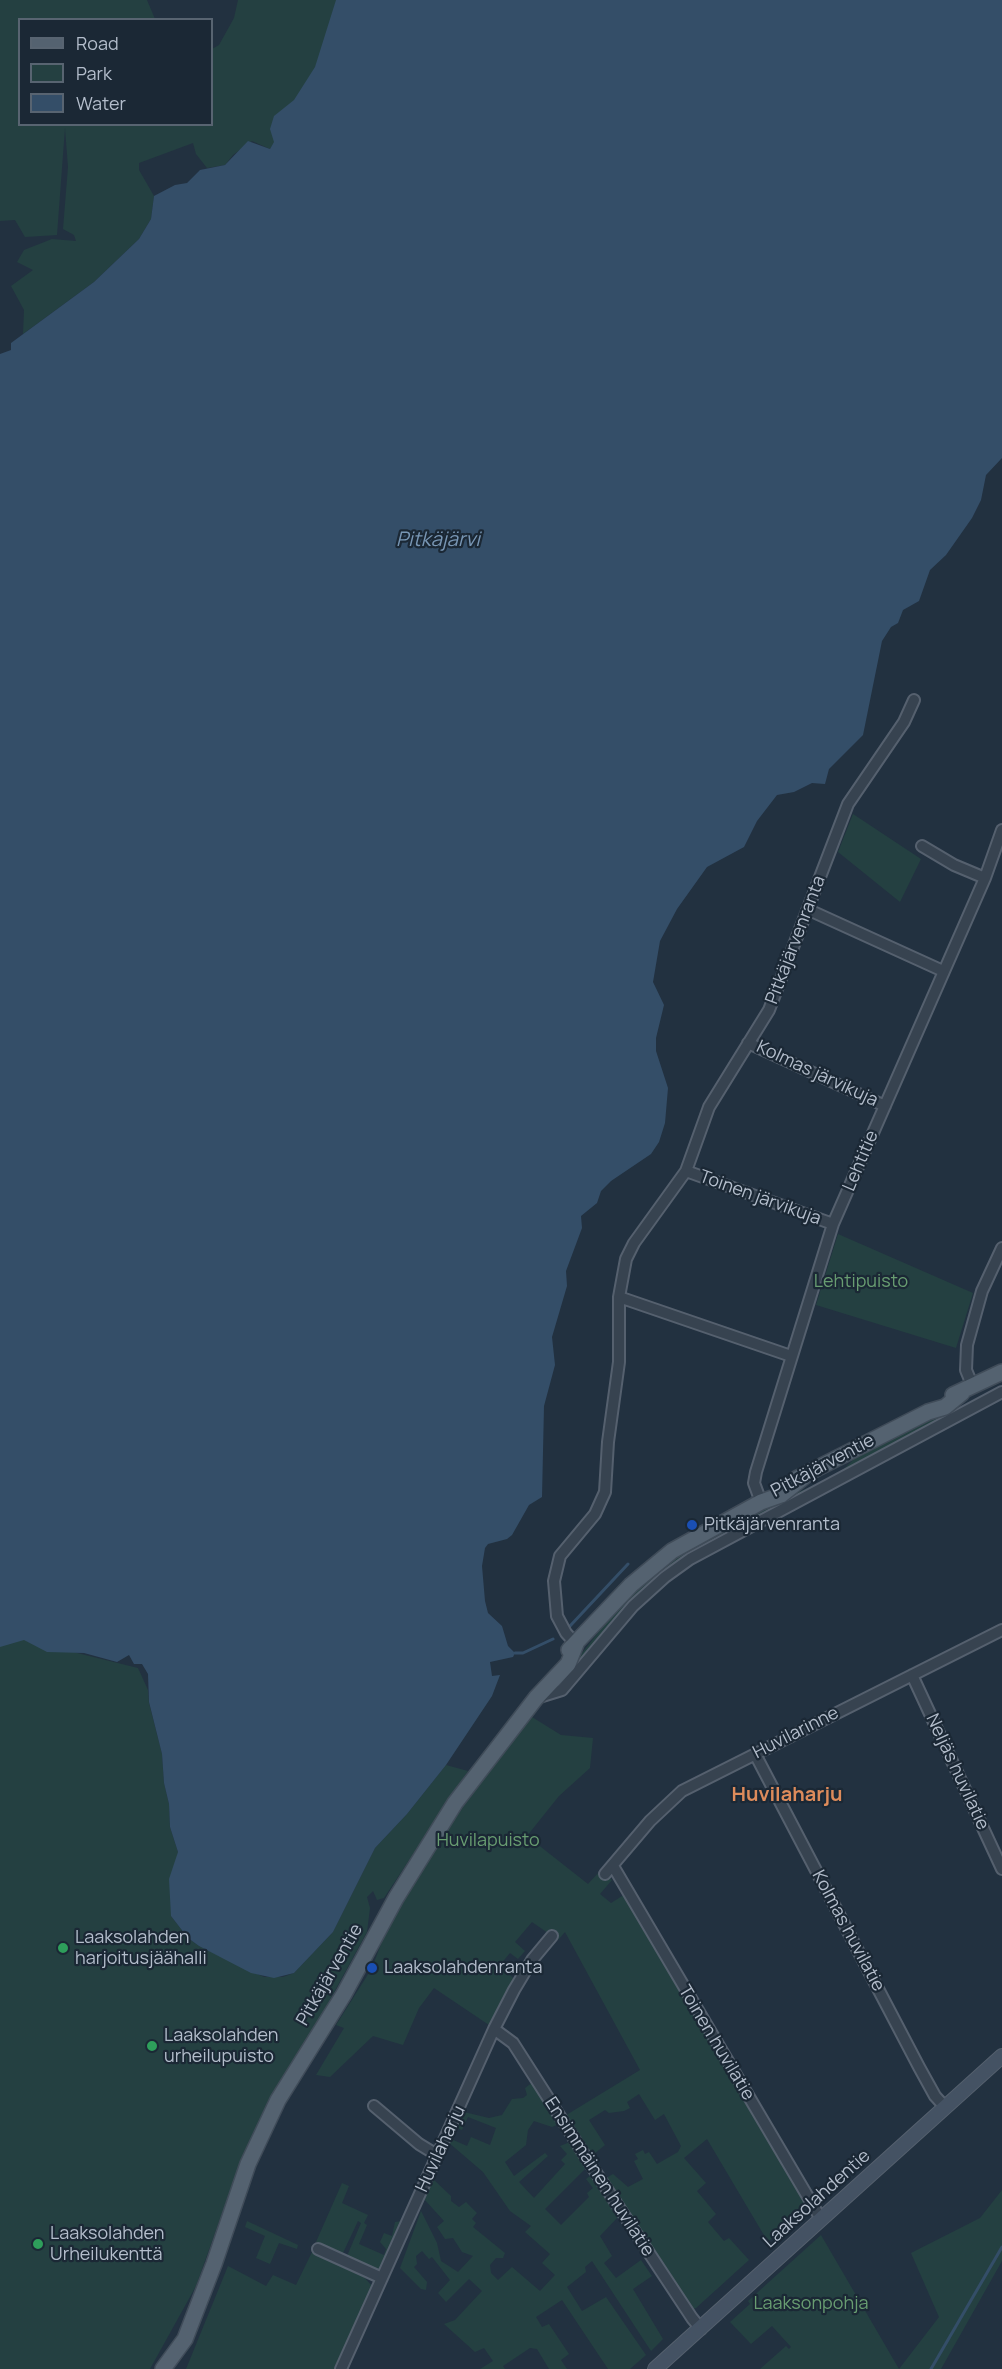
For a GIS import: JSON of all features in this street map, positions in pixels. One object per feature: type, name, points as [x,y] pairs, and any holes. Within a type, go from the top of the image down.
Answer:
[{"type":"main road","name":"Pitkäjärventie","points":[[168,2367],[171,2345],[202,2294],[248,2164],[278,2100],[344,1994],[396,1898],[455,1803],[552,1679],[558,1663],[631,1584],[686,1542],[761,1502],[781,1495],[805,1476],[928,1412],[941,1400],[1002,1372]]},
{"type":"street","name":"Pitkäjärvenranta","points":[[576,1644],[566,1633],[557,1616],[554,1581],[560,1556],[595,1514],[605,1492],[608,1442],[619,1362],[619,1297],[622,1272],[634,1243],[686,1171],[709,1107],[769,1010],[848,804],[862,779],[904,722],[914,700]]},
{"type":"street","name":"Lehtitie","points":[[761,1502],[754,1483],[756,1472],[833,1224],[986,878],[1002,830]]},
{"type":"street","points":[[922,846],[954,866],[986,878]]},
{"type":"street","points":[[809,910],[943,971]]},
{"type":"street","name":"Kolmas järvikuja","points":[[748,1043],[885,1106]]},
{"type":"street","name":"Toinen järvikuja","points":[[686,1171],[833,1224]]},
{"type":"street","points":[[970,1408],[966,1370],[967,1346],[982,1291],[1002,1248]]},
{"type":"street","points":[[619,1297],[791,1356]]},
{"type":"street","name":"Pitkäjärventie","points":[[536,1698],[562,1690],[633,1606],[665,1577],[690,1559],[1002,1392]]},
{"type":"street","name":"Huvilarinne","points":[[609,1870],[672,1798],[1002,1630]]},
{"type":"street","name":"Neljäs huvilatie","points":[[912,1675],[1002,1869]]},
{"type":"street","name":"Kolmas huvilatie","points":[[755,1754],[935,2096],[945,2107]]},
{"type":"street","name":"Toinen huvilatie","points":[[609,1870],[821,2219]]},
{"type":"street","name":"Huvilaharju","points":[[341,2369],[494,2029],[526,1970],[552,1936]]},
{"type":"street","name":"Ensimmäinen huvilatie","points":[[494,2029],[513,2043],[588,2162],[701,2329]]},
{"type":"street","name":"Laaksolahdentie","points":[[655,2369],[1002,2056]]},
{"type":"street","points":[[374,2106],[419,2144],[437,2155]]},
{"type":"street","points":[[318,2249],[382,2278]]},
{"type":"green space","points":[[0,0],[147,0],[155,18],[18,18],[18,126],[213,126],[213,48],[219,45],[234,18],[238,0],[370,0],[270,149],[252,141],[233,155],[225,165],[207,168],[196,154],[193,143],[139,163],[139,170],[154,196],[151,219],[139,239],[94,282],[23,334],[24,310],[11,286],[33,270],[17,262],[24,250],[52,239],[76,241],[74,235],[63,229],[68,167],[65,128],[57,235],[25,237],[15,220],[0,221]]},
{"type":"green space","points":[[853,814],[921,859],[900,902],[838,852]]},
{"type":"green space","name":"Lehtipuisto","points":[[838,1234],[973,1293],[956,1348],[816,1305]]},
{"type":"green space","points":[[955,1406],[959,1408],[956,1412],[795,1500],[792,1495],[839,1474],[856,1457]]},
{"type":"green space","points":[[786,1496],[791,1503],[684,1560],[578,1666],[574,1663],[617,1609],[673,1558]]},
{"type":"green space","name":"Laaksolahden urheilupuisto","points":[[0,1620],[77,1653],[138,1668],[148,1690],[149,1703],[162,1754],[170,1827],[178,1852],[171,1916],[188,1938],[199,1946],[264,1977],[283,1977],[294,1973],[333,1932],[375,1848],[407,1814],[446,1765],[468,1771],[384,1898],[377,1900],[373,1891],[367,1897],[370,1908],[367,1932],[239,2166],[196,2286],[150,2369],[0,2369]]},
{"type":"green space","name":"Huvilapuisto","points":[[532,1717],[561,1735],[593,1738],[590,1768],[559,1796],[527,1836],[588,1884],[600,1871],[605,1874],[612,1880],[600,1894],[611,1903],[630,1891],[805,2202],[768,2242],[707,2139],[684,2158],[706,2183],[697,2191],[716,2214],[708,2222],[724,2241],[729,2238],[749,2260],[693,2309],[606,2178],[613,2174],[628,2187],[643,2179],[634,2161],[638,2159],[635,2154],[643,2150],[645,2154],[649,2152],[657,2164],[678,2152],[681,2146],[664,2114],[655,2120],[639,2094],[627,2102],[630,2108],[624,2111],[609,2113],[605,2110],[589,2120],[605,2145],[589,2158],[563,2117],[640,2070],[565,1932],[558,1940],[532,1922],[515,1942],[525,1951],[518,1959],[510,1953],[500,1965],[514,1979],[489,2025],[434,1988],[419,2008],[403,2045],[373,2036],[330,2077],[316,2075],[344,2028],[336,2025],[372,1968],[384,1936],[402,1904],[451,1824],[508,1744]]},
{"type":"green space","points":[[533,2082],[559,2124],[552,2127],[534,2121],[528,2130],[526,2145],[505,2162],[514,2176],[545,2153],[548,2156],[519,2182],[534,2198],[565,2164],[561,2160],[567,2154],[560,2146],[570,2142],[586,2168],[545,2209],[561,2225],[589,2197],[587,2193],[593,2188],[586,2179],[590,2176],[618,2217],[600,2236],[612,2256],[604,2263],[616,2278],[641,2260],[652,2276],[633,2289],[663,2339],[651,2351],[592,2261],[585,2267],[586,2272],[567,2287],[582,2311],[606,2297],[646,2355],[630,2369],[608,2369],[562,2300],[536,2317],[542,2327],[549,2324],[569,2354],[561,2360],[567,2369],[549,2369],[537,2349],[530,2348],[503,2366],[505,2369],[480,2369],[493,2361],[484,2348],[475,2352],[444,2324],[455,2320],[482,2291],[469,2279],[446,2302],[438,2293],[450,2280],[432,2257],[429,2259],[422,2251],[416,2256],[417,2264],[414,2267],[427,2282],[426,2290],[421,2289],[400,2268],[421,2211],[437,2243],[441,2261],[458,2272],[473,2256],[462,2252],[453,2238],[445,2239],[437,2227],[444,2221],[424,2199],[433,2179],[451,2196],[451,2201],[459,2207],[466,2202],[477,2213],[472,2219],[476,2223],[473,2227],[505,2253],[503,2258],[496,2258],[490,2265],[491,2273],[498,2280],[512,2267],[540,2291],[555,2275],[542,2263],[550,2254],[525,2232],[531,2226],[510,2211],[483,2172],[448,2142],[451,2139],[467,2146],[471,2137],[490,2145],[496,2128],[468,2117],[462,2130],[456,2128],[464,2112],[489,2118],[502,2115],[512,2099],[523,2098],[527,2095],[525,2088]]},
{"type":"green space","points":[[342,2183],[349,2186],[342,2203],[368,2215],[364,2223],[367,2225],[359,2244],[384,2255],[386,2249],[380,2242],[384,2233],[392,2236],[395,2222],[403,2221],[382,2268],[378,2271],[347,2256],[361,2223],[358,2221],[342,2255],[316,2242]]},
{"type":"green space","points":[[1002,2190],[1002,2261],[941,2369],[899,2369],[939,2317],[911,2253],[980,2218]]},
{"type":"green space","points":[[247,2221],[298,2245],[297,2249],[279,2243],[270,2264],[256,2258],[265,2236],[245,2227]]},
{"type":"green space","name":"Laaksonpohja","points":[[821,2235],[899,2369],[760,2369],[786,2346],[789,2349],[791,2347],[772,2326],[751,2344],[730,2322],[750,2304],[748,2301]]},
{"type":"green space","points":[[312,2252],[363,2276],[372,2286],[334,2369],[186,2369],[228,2266],[266,2286],[273,2275],[296,2285]]},
{"type":"water","name":"Pitkäjärvi","points":[[336,0],[1002,0],[1002,458],[986,475],[981,500],[972,518],[946,555],[930,570],[919,601],[903,610],[898,623],[891,627],[882,641],[863,735],[829,769],[825,784],[812,783],[794,792],[777,795],[757,821],[744,847],[707,867],[677,909],[660,941],[653,982],[664,1005],[656,1038],[656,1051],[668,1088],[665,1123],[659,1142],[651,1154],[611,1181],[601,1191],[597,1203],[581,1216],[582,1228],[566,1271],[567,1286],[552,1337],[555,1365],[544,1406],[542,1497],[529,1505],[512,1535],[507,1539],[488,1544],[485,1548],[482,1566],[488,1613],[502,1626],[508,1646],[515,1653],[513,1657],[490,1662],[492,1676],[500,1675],[492,1696],[446,1765],[407,1814],[375,1848],[333,1932],[294,1973],[274,1978],[251,1973],[199,1946],[188,1938],[171,1916],[169,1879],[178,1852],[170,1827],[162,1754],[149,1702],[148,1674],[142,1664],[134,1664],[129,1655],[117,1662],[84,1653],[47,1652],[24,1640],[0,1647],[0,354],[11,350],[11,343],[94,282],[139,239],[151,219],[154,196],[175,185],[187,183],[200,170],[225,165],[248,141],[270,149],[274,142],[270,129],[274,116],[294,100],[315,67]]},
{"type":"waterway","points":[[570,1626],[628,1564]]},
{"type":"waterway","points":[[515,1653],[523,1653],[553,1639]]},
{"type":"waterway","points":[[931,2369],[1002,2247]]},
{"type":"place","name":"Pitkäjärvenranta","points":[[692,1525]]},
{"type":"place","name":"Laaksolahden harjoitusjäähalli","points":[[63,1948]]},
{"type":"place","name":"Laaksolahdenranta","points":[[372,1968]]},
{"type":"place","name":"Laaksolahden urheilupuisto","points":[[152,2046]]},
{"type":"place","name":"Laaksolahden Urheilukenttä","points":[[38,2244]]},
{"type":"district","name":"Huvilaharju","points":[[787,1795]]}]
